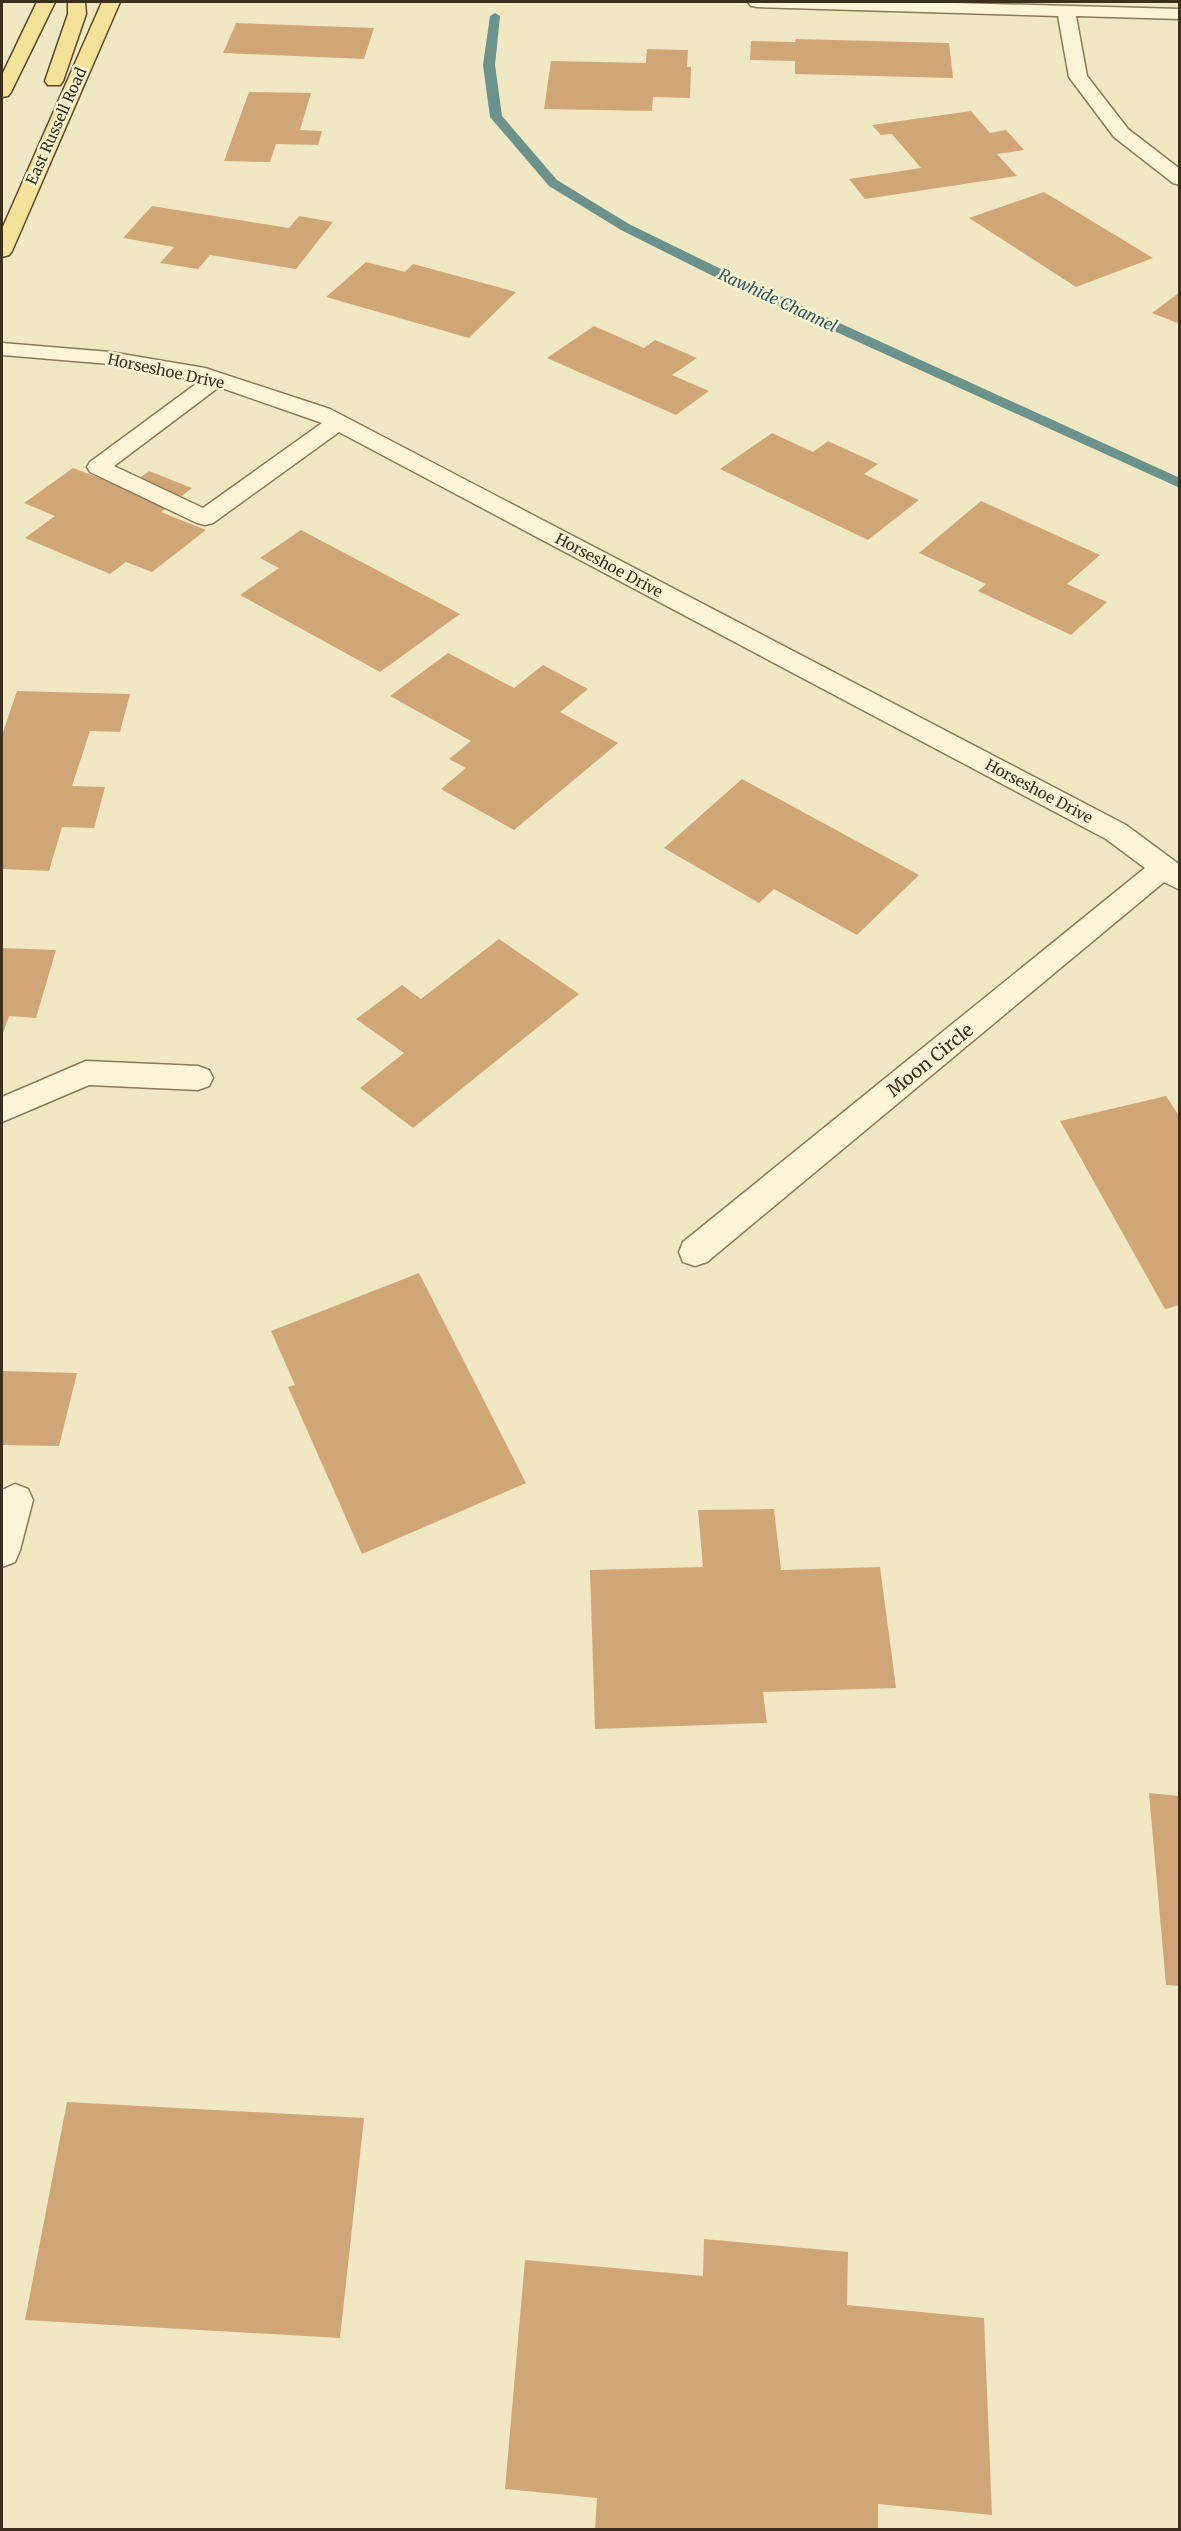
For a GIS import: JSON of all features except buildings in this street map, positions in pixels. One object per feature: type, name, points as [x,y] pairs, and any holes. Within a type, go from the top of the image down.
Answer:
[{"type":"main road","points":[[2,92],[46,2]]},
{"type":"main road","points":[[47,97],[61,67],[77,14],[77,2]]},
{"type":"main road","name":"East Russell Road","points":[[2,251],[111,2]]},
{"type":"main road","points":[[25,147],[33,178]]},
{"type":"street","points":[[757,2],[827,2],[1179,14]]},
{"type":"street","points":[[1066,11],[1078,77],[1121,133],[1179,179]]},
{"type":"street","name":"Horseshoe Drive","points":[[2,349],[110,358],[216,379],[322,414],[1116,832],[1172,874]]},
{"type":"street","points":[[216,379],[98,467],[205,518],[338,422]]},
{"type":"street","name":"Moon Circle","points":[[695,1252],[1172,874]]},
{"type":"street","points":[[2,1110],[86,1073],[198,1078]]},
{"type":"street","points":[[2,1550],[15,1500]]},
{"type":"waterway","name":"Rawhide Channel","points":[[495,16],[489,65],[496,117],[553,183],[625,227],[716,272],[1180,484]]}]
